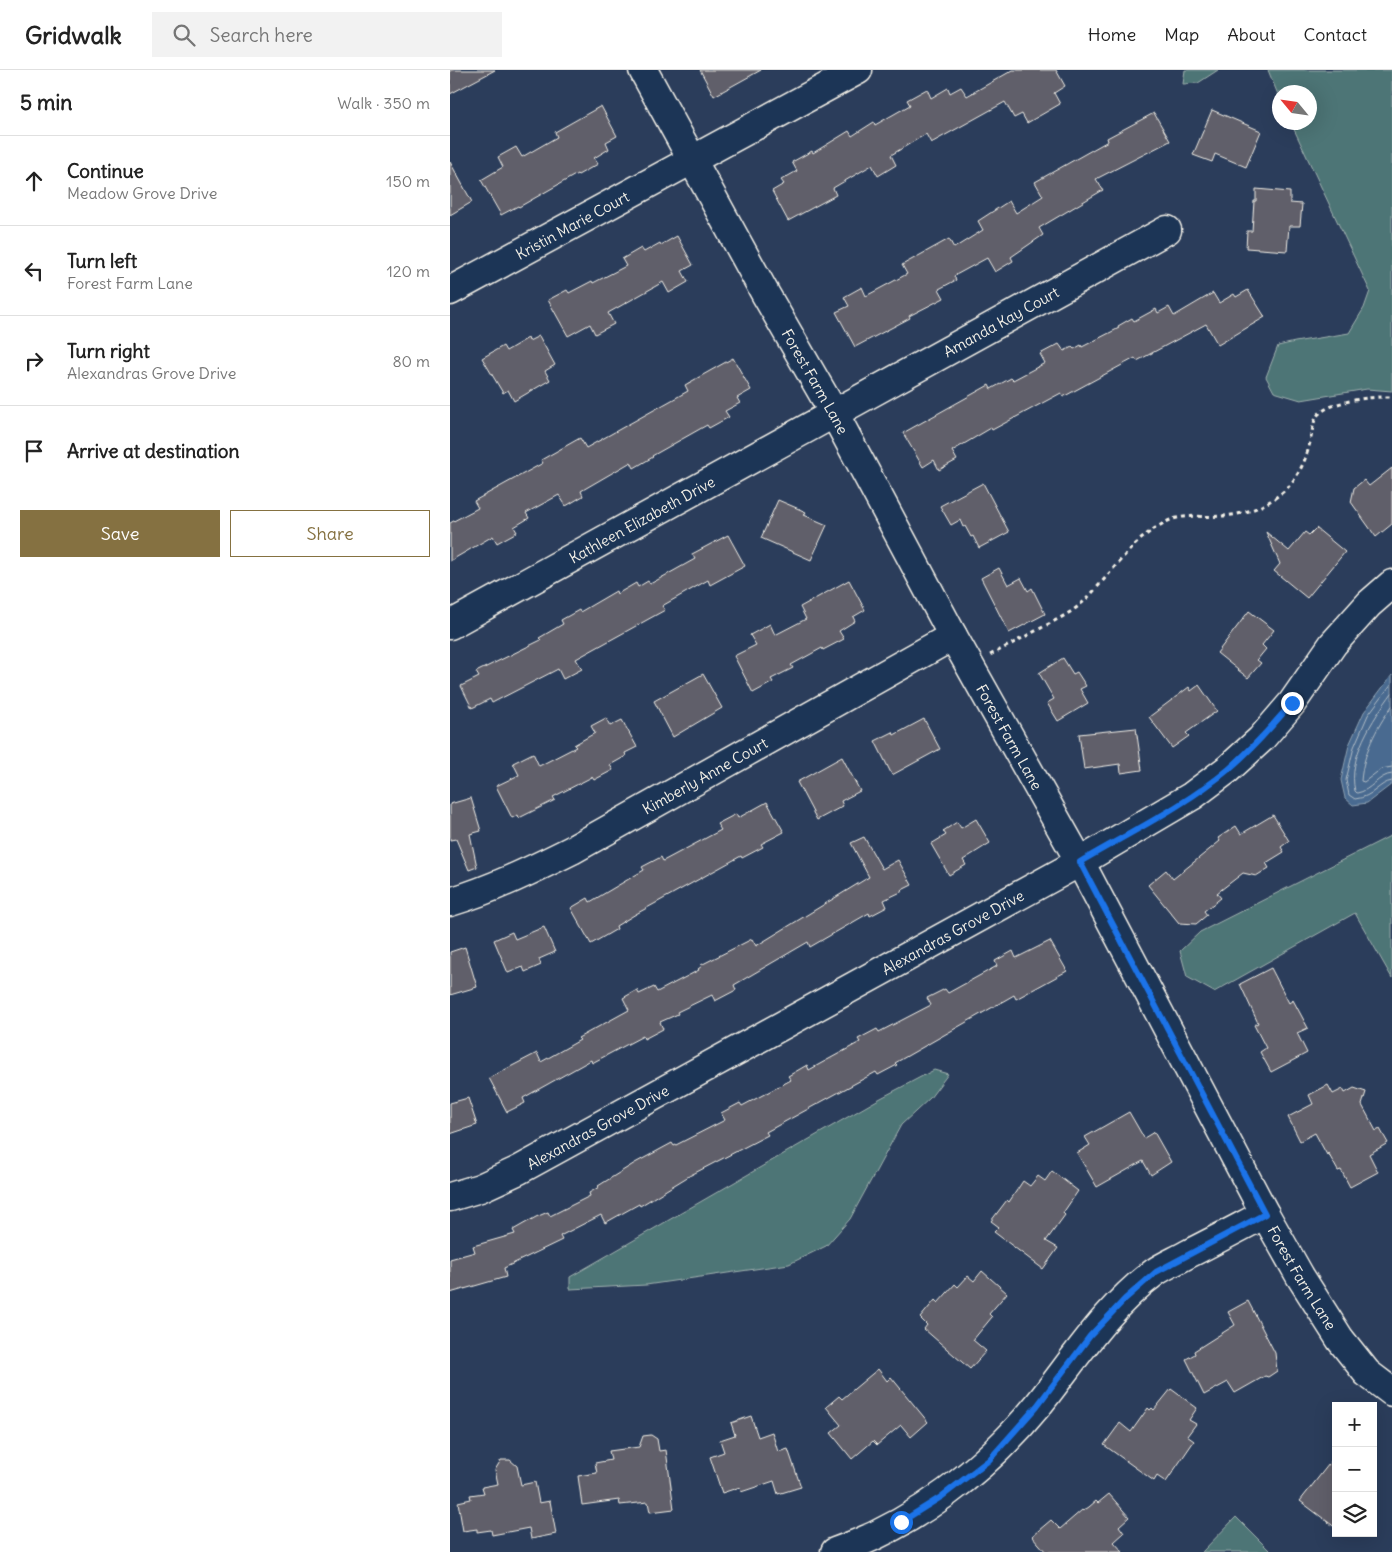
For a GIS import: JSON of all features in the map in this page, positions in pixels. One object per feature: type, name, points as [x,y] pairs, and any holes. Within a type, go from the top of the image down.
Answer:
[{"type":"street","name":"Forest Farm Lane","points":[[643,70],[766,295],[834,413],[953,636],[1080,862],[1265,1214],[1300,1276],[1340,1339],[1367,1373],[1392,1392]]},
{"type":"street","name":"Kristin Marie Court","points":[[450,291],[858,70]]},
{"type":"street","name":"Amanda Kay Court","points":[[834,413],[1167,230]]},
{"type":"street","name":"Kathleen Elizabeth Drive","points":[[450,624],[834,413]]},
{"type":"street","name":"Alexandras Grove Drive","points":[[450,1198],[480,1188],[519,1170],[1080,862],[1192,796],[1228,769],[1261,739],[1292,703],[1333,644],[1369,604],[1392,584]]},
{"type":"street","name":"Kimberly Anne Court","points":[[450,902],[471,896],[524,874],[572,850],[953,636]]},
{"type":"street","points":[[836,1552],[858,1544],[901,1522],[941,1497],[989,1460],[1037,1406],[1090,1336],[1125,1299],[1156,1272],[1265,1214]]},
{"type":"path","points":[[970,666],[1080,605],[1133,546],[1167,521],[1186,516],[1232,515],[1250,511],[1270,501],[1289,486],[1301,468],[1317,416],[1324,411],[1334,405],[1349,401],[1392,397]]},
{"type":"green space","points":[[1185,70],[1218,70],[1198,83],[1183,84]]},
{"type":"green space","points":[[1268,70],[1392,70],[1392,391],[1367,389],[1301,400],[1274,392],[1266,377],[1278,346],[1349,333],[1364,308],[1370,291],[1294,130],[1317,130],[1317,85],[1274,85]]},
{"type":"green space","points":[[1392,835],[1392,978],[1355,913],[1214,992],[1187,977],[1180,951],[1200,932]]},
{"type":"green space","points":[[934,1070],[948,1074],[930,1098],[901,1125],[850,1219],[826,1246],[789,1264],[646,1285],[570,1289],[570,1277],[879,1099]]},
{"type":"green space","points":[[1236,1517],[1271,1552],[1202,1552]]},
{"type":"water","points":[[1392,675],[1392,784],[1367,803],[1353,805],[1345,798],[1341,780],[1349,745],[1364,712]]},
{"type":"building","points":[[450,70],[495,70],[450,94]]},
{"type":"building","points":[[700,70],[761,70],[714,96]]},
{"type":"building","points":[[1013,70],[1056,70],[1065,86],[1054,93],[1060,104],[1027,123],[1022,114],[1014,118],[1005,102],[931,143],[926,134],[891,155],[896,165],[878,176],[872,165],[833,188],[836,195],[788,221],[772,191],[784,184],[781,180],[797,171],[792,162],[812,151],[813,153],[849,131],[852,136],[874,122],[875,125],[910,105],[907,100],[927,89],[931,98],[948,88],[950,93],[961,87],[967,96]]},
{"type":"building","points":[[601,106],[617,136],[606,142],[609,149],[594,158],[598,164],[501,215],[481,180],[503,167],[498,157],[516,147],[522,157],[557,137],[555,132]]},
{"type":"building","points":[[1212,110],[1261,131],[1246,167],[1215,154],[1212,162],[1193,155]]},
{"type":"building","points":[[1154,113],[1170,141],[1096,179],[1103,190],[1039,228],[1043,235],[1011,257],[1013,261],[995,272],[987,258],[954,276],[956,280],[939,289],[944,298],[855,347],[836,312],[849,306],[844,297],[862,287],[866,296],[907,274],[902,265],[949,239],[954,248],[983,230],[978,221],[1009,201],[1016,213],[1043,196],[1035,182],[1108,141],[1107,138]]},
{"type":"building","points":[[450,162],[472,202],[450,215]]},
{"type":"building","points":[[1256,189],[1290,192],[1290,203],[1302,204],[1300,226],[1289,226],[1287,251],[1246,248],[1247,231],[1252,231]]},
{"type":"building","points":[[677,236],[693,265],[682,271],[688,282],[669,293],[663,282],[608,313],[614,324],[595,334],[590,324],[568,336],[548,300],[567,290],[569,293],[592,281],[593,283],[626,266],[622,259],[641,248],[644,252]]},
{"type":"building","points":[[1248,290],[1265,317],[1218,345],[1206,324],[1137,361],[1135,358],[1063,397],[1061,393],[992,430],[991,428],[952,451],[957,460],[939,470],[934,460],[923,467],[903,433],[989,385],[991,389],[1045,363],[1040,354],[1059,344],[1064,351],[1081,345],[1082,347],[1119,328],[1118,326],[1132,318],[1134,321],[1156,309],[1158,313],[1169,307],[1174,316],[1213,293],[1219,303],[1234,294],[1236,297]]},
{"type":"building","points":[[539,336],[555,365],[545,371],[550,380],[514,401],[508,390],[503,393],[482,358],[503,346],[506,351],[528,338],[529,341]]},
{"type":"building","points":[[733,358],[751,390],[737,398],[740,403],[725,411],[729,417],[709,428],[707,425],[634,468],[631,462],[581,491],[583,496],[566,506],[559,495],[526,513],[529,518],[514,527],[517,532],[497,543],[493,536],[450,561],[450,523],[478,508],[474,501],[543,463],[541,460],[580,438],[586,448],[688,391],[685,385]]},
{"type":"building","points":[[1392,468],[1392,524],[1376,537],[1351,502],[1354,488],[1364,480],[1369,486]]},
{"type":"building","points":[[983,483],[1009,532],[979,548],[973,536],[971,537],[960,520],[951,525],[940,506]]},
{"type":"building","points":[[778,500],[806,512],[804,515],[827,525],[811,560],[761,538]]},
{"type":"building","points":[[1316,528],[1345,552],[1307,598],[1274,571],[1280,564],[1266,532],[1289,551],[1305,532],[1309,535]]},
{"type":"building","points":[[728,535],[745,566],[710,585],[708,580],[662,606],[665,610],[576,659],[582,669],[563,679],[558,669],[492,703],[490,699],[472,708],[461,686],[479,677],[476,672],[541,640],[539,638],[563,624],[561,620],[579,610],[580,612],[616,591],[617,594],[636,583],[638,587],[648,581],[650,584],[695,559],[692,554]]},
{"type":"building","points":[[999,568],[1008,585],[1021,578],[1028,591],[1032,588],[1045,614],[1009,633],[981,578]]},
{"type":"building","points":[[849,580],[865,610],[853,617],[855,621],[839,631],[844,639],[823,650],[822,648],[791,665],[793,668],[771,679],[773,682],[753,693],[734,656],[756,645],[750,635],[770,624],[775,635],[806,619],[800,607]]},
{"type":"building","points":[[1249,611],[1274,630],[1262,645],[1266,649],[1257,660],[1261,663],[1248,678],[1217,653]]},
{"type":"building","points":[[1063,658],[1073,674],[1077,672],[1086,686],[1080,689],[1088,703],[1058,721],[1047,703],[1054,699],[1039,673]]},
{"type":"building","points":[[703,674],[722,708],[673,737],[654,701]]},
{"type":"building","points":[[1199,685],[1217,711],[1186,733],[1189,736],[1172,748],[1149,717],[1189,687],[1191,691]]},
{"type":"building","points":[[606,718],[610,726],[622,720],[637,747],[625,753],[626,756],[610,765],[613,770],[594,780],[592,777],[553,797],[555,800],[519,818],[518,815],[512,818],[496,786],[519,775],[513,763],[533,753],[539,766],[576,747],[574,745],[595,733],[591,726]]},
{"type":"building","points":[[924,719],[940,749],[892,775],[875,741],[893,732],[894,735]]},
{"type":"building","points":[[1136,728],[1142,770],[1121,773],[1120,764],[1084,769],[1079,734]]},
{"type":"building","points":[[842,757],[860,791],[841,801],[843,806],[817,820],[797,782]]},
{"type":"building","points":[[471,798],[481,831],[470,834],[477,867],[469,870],[456,839],[450,840],[450,804]]},
{"type":"building","points":[[767,802],[784,832],[761,844],[763,847],[742,858],[741,856],[636,914],[616,926],[617,929],[591,944],[571,908],[588,898],[590,902],[644,870],[642,867],[661,857],[663,861],[721,830],[717,824],[736,814],[738,818]]},
{"type":"building","points":[[1273,815],[1289,841],[1281,847],[1284,852],[1266,863],[1269,868],[1256,876],[1243,873],[1217,893],[1221,898],[1204,911],[1207,915],[1196,924],[1179,923],[1148,885],[1166,870],[1173,879],[1220,841],[1218,838],[1236,826],[1241,834]]},
{"type":"building","points":[[976,819],[990,843],[963,860],[966,865],[949,875],[931,844],[946,835],[943,831],[957,822],[961,828]]},
{"type":"building","points":[[864,837],[882,869],[898,860],[912,885],[884,900],[887,907],[870,916],[869,913],[810,947],[808,942],[734,985],[736,990],[715,1001],[712,995],[677,1012],[678,1014],[660,1022],[663,1029],[644,1039],[643,1036],[592,1063],[591,1060],[523,1098],[525,1103],[507,1112],[489,1078],[537,1053],[541,1062],[580,1040],[578,1038],[629,1010],[623,998],[637,990],[639,994],[654,987],[657,992],[699,970],[701,965],[752,939],[756,946],[869,877],[851,843]]},
{"type":"building","points":[[544,927],[555,952],[539,959],[541,965],[525,972],[523,967],[508,973],[494,940],[512,932],[515,939]]},
{"type":"building","points":[[1050,941],[1067,971],[1016,999],[1014,995],[895,1063],[897,1065],[878,1075],[876,1072],[766,1132],[768,1135],[689,1176],[640,1206],[639,1204],[605,1223],[601,1215],[560,1236],[562,1240],[504,1268],[506,1277],[450,1293],[450,1259],[475,1252],[473,1246],[515,1234],[513,1230],[536,1217],[548,1212],[550,1216],[590,1196],[589,1193],[598,1186],[635,1163],[672,1143],[674,1146],[725,1120],[721,1113],[740,1103],[742,1106],[791,1080],[788,1076],[807,1065],[809,1070],[860,1042],[858,1039],[877,1029],[879,1032],[931,1005],[927,998],[945,989],[948,993],[997,966],[995,961],[1013,951],[1016,958]]},
{"type":"building","points":[[465,947],[477,987],[450,995],[450,952]]},
{"type":"building","points":[[1271,968],[1289,1003],[1293,1000],[1308,1028],[1297,1033],[1307,1053],[1271,1072],[1260,1052],[1266,1048],[1254,1025],[1258,1023],[1240,984]]},
{"type":"building","points":[[1328,1085],[1333,1094],[1343,1089],[1345,1093],[1354,1088],[1366,1092],[1362,1105],[1376,1131],[1380,1129],[1388,1143],[1369,1154],[1378,1172],[1350,1187],[1341,1170],[1338,1171],[1328,1153],[1327,1155],[1315,1133],[1300,1141],[1288,1117],[1313,1104],[1309,1095]]},
{"type":"building","points":[[468,1098],[477,1125],[450,1134],[450,1103]]},
{"type":"building","points":[[1129,1112],[1144,1138],[1154,1132],[1171,1162],[1151,1175],[1143,1161],[1097,1187],[1077,1153],[1090,1145],[1085,1137]]},
{"type":"building","points":[[1052,1171],[1078,1191],[1063,1213],[1065,1215],[1046,1241],[1058,1248],[1043,1269],[994,1232],[999,1227],[991,1221],[1007,1200],[1009,1202],[1023,1181],[1030,1186],[1038,1176],[1045,1181]]},
{"type":"building","points":[[982,1271],[1007,1293],[989,1314],[992,1317],[973,1340],[986,1351],[970,1369],[924,1329],[927,1325],[920,1318],[935,1300],[938,1303],[955,1284],[958,1287],[968,1276],[974,1281]]},
{"type":"building","points":[[1248,1301],[1275,1353],[1277,1371],[1235,1393],[1228,1382],[1204,1395],[1186,1359],[1195,1354],[1194,1351],[1235,1325],[1228,1312]]},
{"type":"building","points":[[878,1369],[887,1381],[891,1377],[928,1422],[911,1437],[901,1425],[877,1445],[873,1441],[852,1459],[831,1433],[841,1425],[826,1407],[839,1396],[842,1399]]},
{"type":"building","points":[[1171,1389],[1197,1408],[1189,1420],[1196,1424],[1187,1436],[1194,1441],[1166,1482],[1157,1476],[1154,1481],[1104,1445],[1120,1423],[1131,1432],[1148,1408],[1154,1410]]},
{"type":"building","points":[[751,1416],[758,1437],[772,1432],[778,1452],[788,1449],[801,1487],[778,1494],[774,1481],[741,1492],[740,1487],[722,1493],[710,1457],[724,1452],[720,1440],[735,1435],[731,1423]]},
{"type":"building","points":[[651,1435],[657,1439],[659,1451],[666,1450],[674,1509],[650,1512],[648,1502],[620,1505],[619,1500],[582,1505],[578,1476],[597,1473],[595,1463],[611,1460],[609,1451],[639,1447],[643,1436]]},
{"type":"building","points":[[501,1460],[510,1460],[517,1466],[521,1485],[535,1482],[539,1503],[550,1501],[556,1534],[531,1539],[529,1528],[492,1535],[491,1530],[463,1531],[458,1502],[471,1499],[470,1495],[484,1493],[482,1487],[498,1484],[495,1470]]},
{"type":"building","points":[[1332,1460],[1332,1525],[1300,1501]]},
{"type":"building","points":[[1109,1494],[1129,1517],[1119,1526],[1124,1533],[1114,1542],[1123,1552],[1046,1552],[1032,1536],[1051,1520],[1060,1529],[1082,1510],[1096,1501],[1098,1503]]},
{"type":"route","points":[[901,1522],[941,1497],[989,1460],[1037,1406],[1090,1336],[1125,1299],[1156,1272],[1265,1214],[1080,862],[1192,796],[1228,769],[1261,739],[1292,703]]}]
